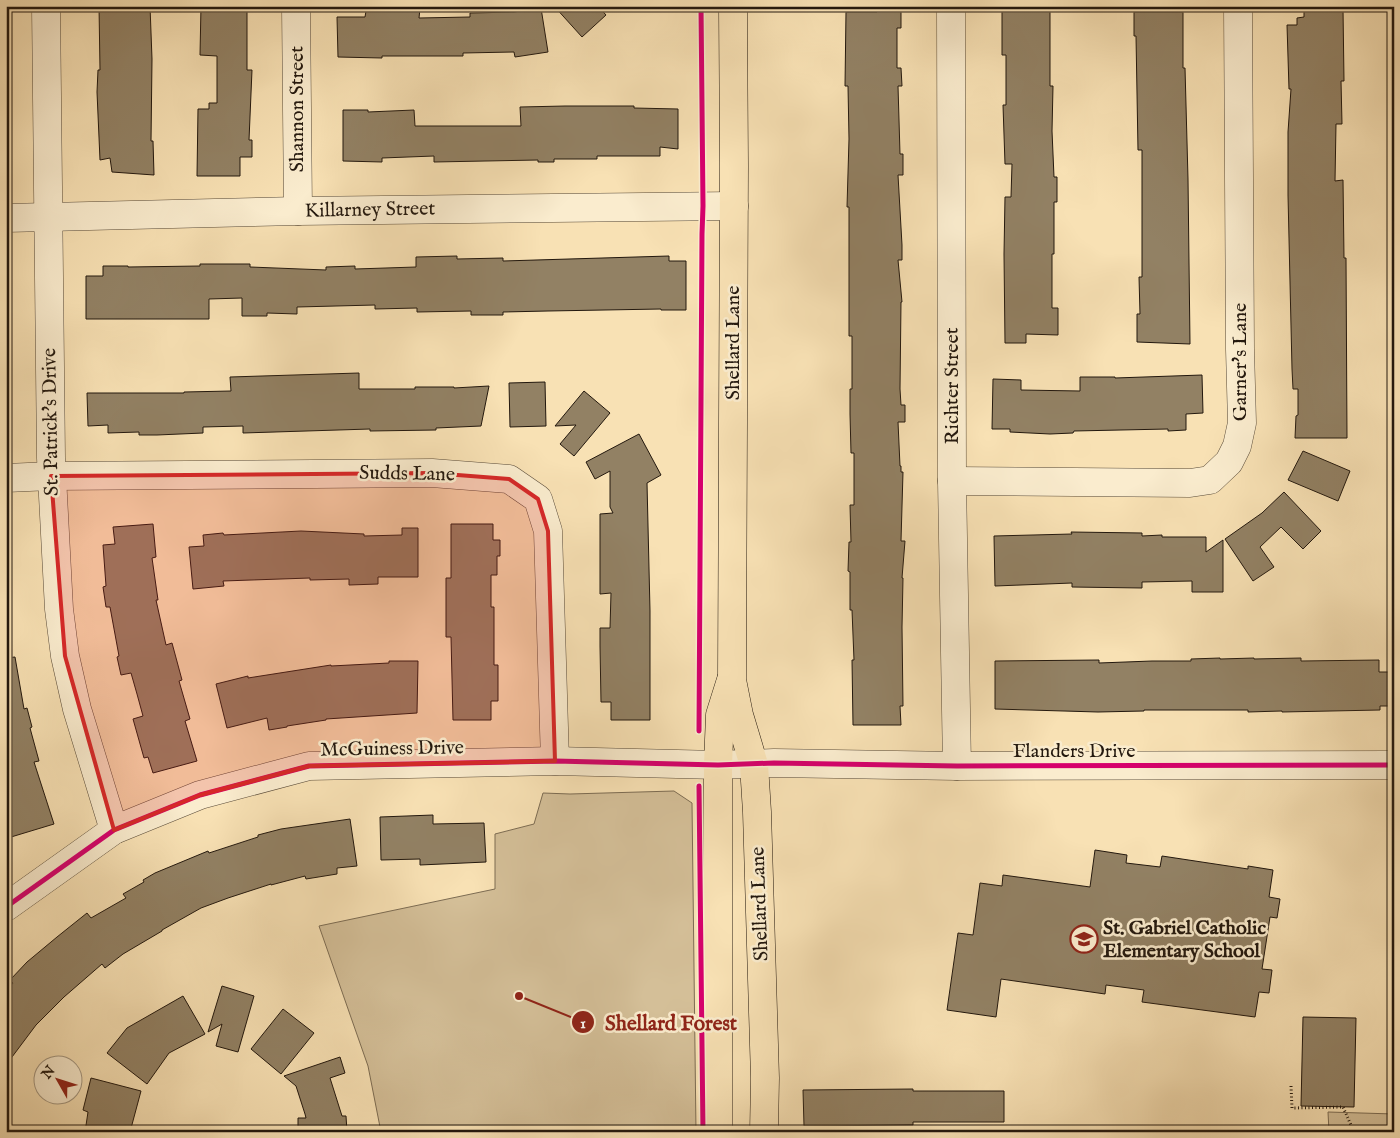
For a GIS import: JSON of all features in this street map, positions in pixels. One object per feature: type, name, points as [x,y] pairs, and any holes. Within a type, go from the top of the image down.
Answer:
[{"type":"main road","name":"Shellard Lane","points":[[733,6],[732,680],[739,715],[754,764],[764,1048],[764,1132]]},
{"type":"main road","name":"Shellard Lane","points":[[718,1132],[718,765],[720,714],[732,680]]},
{"type":"street","name":"St. Patrick's Drive","points":[[46,6],[51,476],[59,609],[65,656],[77,709],[114,830]]},
{"type":"street","name":"Shannon Street","points":[[296,6],[298,211]]},
{"type":"street","name":"Richter Street","points":[[951,6],[952,482],[957,766]]},
{"type":"street","name":"Garner's Lane","points":[[952,482],[1190,483],[1210,480],[1229,462],[1237,446],[1242,423],[1238,6]]},
{"type":"street","name":"Killarney Street","points":[[6,218],[298,211],[734,206]]},
{"type":"street","name":"Sudds Lane","points":[[6,478],[432,473],[509,479],[538,498],[548,531],[555,761]]},
{"type":"street","name":"McGuiness Drive","points":[[6,907],[114,830],[200,795],[309,766],[555,761],[718,765],[754,764]]},
{"type":"street","name":"Flanders Drive","points":[[754,764],[1394,766]]},
{"type":"path","points":[[1291,1086],[1292,1108],[1343,1107],[1354,1132]]},
{"type":"highlighted area","points":[[432,473],[509,479],[538,499],[548,531],[555,761],[309,766],[200,795],[114,830],[65,656],[51,476]]},
{"type":"shaded area","points":[[674,791],[692,803],[696,1132],[381,1132],[368,1066],[319,926],[495,889],[495,834],[534,824],[543,793]]},
{"type":"shaded area","points":[[1328,1112],[1394,1114],[1394,1132],[1329,1132]]},
{"type":"building","points":[[99,6],[150,6],[152,59],[151,141],[153,141],[154,175],[112,172],[110,158],[100,160],[97,92],[98,70],[100,70]]},
{"type":"building","points":[[201,6],[247,6],[247,70],[252,70],[249,140],[252,140],[252,157],[240,157],[240,176],[197,176],[198,109],[209,109],[209,103],[217,103],[217,56],[200,55]]},
{"type":"building","points":[[554,6],[598,6],[606,15],[582,37]]},
{"type":"building","points":[[1006,6],[1050,6],[1050,86],[1053,86],[1054,177],[1057,177],[1057,202],[1054,202],[1054,254],[1052,254],[1052,308],[1058,308],[1058,335],[1026,334],[1026,343],[1005,343],[1005,197],[1011,197],[1012,164],[1005,164],[1003,105],[1006,105],[1006,55],[1002,55],[1002,10],[1006,10]]},
{"type":"building","points":[[395,7],[420,8],[419,18],[470,17],[470,13],[514,12],[541,8],[548,52],[515,57],[514,52],[463,53],[463,56],[338,57],[337,17],[365,17],[366,11],[395,9]]},
{"type":"building","points":[[876,8],[901,8],[901,28],[897,28],[897,68],[901,68],[902,86],[898,86],[900,154],[903,154],[903,175],[898,175],[902,260],[898,260],[902,302],[900,389],[901,405],[905,405],[905,422],[898,422],[900,466],[901,472],[903,472],[901,541],[905,541],[902,578],[903,706],[900,706],[901,725],[853,725],[852,660],[854,660],[852,610],[850,610],[850,572],[848,571],[849,542],[851,542],[850,505],[854,505],[854,453],[851,453],[850,414],[852,336],[849,336],[849,207],[847,207],[849,139],[848,86],[845,86],[846,12],[877,12]]},
{"type":"building","points":[[1343,9],[1344,81],[1341,81],[1342,124],[1336,124],[1335,181],[1343,180],[1344,258],[1346,258],[1347,438],[1295,438],[1296,416],[1298,415],[1298,389],[1293,389],[1292,369],[1288,195],[1288,132],[1291,89],[1289,89],[1287,25],[1297,25],[1297,18],[1304,17],[1304,10]]},
{"type":"building","points":[[1134,12],[1183,12],[1190,344],[1137,342],[1137,314],[1140,314],[1139,277],[1142,277],[1142,150],[1138,150]]},
{"type":"building","points":[[634,106],[634,108],[678,109],[678,149],[660,147],[660,156],[597,156],[597,159],[554,159],[554,162],[538,162],[538,160],[434,162],[434,156],[382,158],[382,162],[343,161],[343,110],[368,110],[368,112],[414,110],[415,126],[521,126],[520,107]]},
{"type":"building","points":[[457,256],[457,259],[503,258],[503,261],[669,256],[669,261],[686,261],[686,310],[503,312],[503,315],[471,315],[471,311],[417,312],[417,308],[375,309],[375,305],[297,307],[297,314],[267,313],[267,316],[242,316],[242,298],[209,299],[209,319],[86,319],[86,276],[103,276],[103,266],[250,264],[250,267],[326,270],[326,267],[355,266],[355,269],[416,267],[416,257]]},
{"type":"building","points":[[359,373],[359,389],[489,386],[481,426],[436,428],[436,430],[370,431],[370,429],[243,433],[243,426],[203,427],[203,433],[139,435],[139,432],[108,433],[108,425],[88,426],[87,393],[231,391],[230,377]]},
{"type":"building","points":[[1202,375],[1203,413],[1186,414],[1186,430],[1074,431],[1073,433],[1050,434],[1010,432],[1010,429],[992,429],[993,379],[1021,380],[1021,390],[1080,391],[1080,377],[1115,378]]},
{"type":"building","points":[[545,382],[546,426],[510,427],[509,383]]},
{"type":"building","points":[[584,391],[610,413],[574,456],[560,444],[576,425],[555,426]]},
{"type":"building","points":[[639,434],[661,475],[647,483],[650,720],[611,720],[611,702],[601,702],[600,646],[600,628],[610,628],[611,593],[600,594],[600,514],[613,513],[610,507],[610,471],[595,479],[586,462]]},
{"type":"building","points":[[1303,451],[1350,471],[1338,501],[1288,480]]},
{"type":"building","points":[[1284,492],[1321,531],[1303,549],[1281,527],[1260,547],[1274,567],[1253,581],[1225,539],[1262,513]]},
{"type":"building","points":[[153,524],[156,557],[152,558],[158,600],[156,600],[166,645],[172,643],[182,680],[179,681],[190,719],[185,721],[197,761],[153,773],[148,757],[144,758],[133,719],[143,716],[137,694],[131,673],[121,675],[110,607],[106,607],[103,587],[106,586],[103,545],[115,544],[113,527]]},
{"type":"building","points":[[451,524],[493,524],[493,540],[500,540],[500,556],[497,556],[497,575],[491,575],[491,607],[494,607],[494,665],[498,665],[498,701],[491,701],[491,720],[453,720],[451,637],[446,637],[446,578],[451,578]]},
{"type":"building","points":[[402,528],[418,528],[418,577],[378,577],[378,584],[349,585],[349,579],[310,580],[310,578],[223,581],[224,586],[193,589],[189,547],[204,546],[203,535],[301,531],[364,534],[364,536],[402,535]]},
{"type":"building","points":[[1071,532],[1142,533],[1142,536],[1162,535],[1162,537],[1206,537],[1206,552],[1223,540],[1223,592],[1192,592],[1192,581],[1142,582],[1142,588],[1072,587],[1072,583],[995,586],[994,536],[1072,534]]},
{"type":"building","points":[[15,657],[24,709],[27,708],[39,761],[34,762],[54,824],[11,837],[6,822],[6,658]]},
{"type":"building","points":[[1301,658],[1301,661],[1379,660],[1379,672],[1394,672],[1394,706],[1380,706],[1380,710],[1282,712],[1248,712],[1248,710],[1144,710],[1098,712],[995,709],[995,661],[1099,660],[1099,663],[1191,661],[1191,659]]},
{"type":"building","points":[[389,661],[418,661],[417,713],[326,719],[269,730],[267,718],[227,728],[216,684],[248,676],[248,678],[331,665],[389,663]]},
{"type":"building","points":[[433,815],[433,824],[484,823],[486,862],[420,865],[420,859],[381,860],[380,817]]},
{"type":"building","points":[[350,819],[357,866],[337,868],[337,874],[306,879],[305,876],[271,884],[201,908],[123,954],[105,968],[102,964],[64,997],[36,1025],[6,1065],[6,991],[13,983],[10,980],[27,962],[87,913],[91,918],[126,898],[123,894],[155,873],[208,851],[209,853],[258,837],[258,835],[281,829]]},
{"type":"building","points":[[1095,850],[1127,855],[1126,863],[1160,867],[1162,856],[1248,869],[1248,866],[1273,870],[1269,897],[1280,899],[1277,918],[1270,917],[1262,969],[1272,970],[1269,993],[1259,992],[1255,1017],[1142,1002],[1144,990],[1106,985],[1105,994],[1001,979],[996,1017],[947,1010],[958,933],[973,935],[980,883],[1002,886],[1003,875],[1090,887]]},
{"type":"building","points":[[222,986],[254,996],[238,1052],[216,1046],[222,1024],[208,1032]]},
{"type":"building","points":[[183,996],[205,1034],[169,1053],[147,1084],[107,1053],[127,1028]]},
{"type":"building","points":[[283,1009],[314,1033],[281,1074],[251,1049]]},
{"type":"building","points":[[1303,1017],[1356,1018],[1354,1107],[1301,1106]]},
{"type":"building","points":[[340,1057],[345,1073],[330,1078],[342,1116],[346,1116],[347,1132],[298,1132],[298,1118],[306,1118],[296,1086],[284,1076]]},
{"type":"building","points":[[91,1078],[141,1091],[130,1132],[85,1132],[88,1112],[83,1110]]},
{"type":"building","points":[[913,1089],[913,1091],[1004,1091],[1004,1122],[913,1122],[913,1125],[804,1126],[803,1090]]},
{"type":"cycle path","points":[[699,731],[703,206],[701,6]]},
{"type":"cycle path","points":[[6,907],[114,830],[200,795],[309,766],[555,761],[718,765],[774,763],[957,766],[1394,765]]},
{"type":"cycle path","points":[[699,786],[703,1132]]},
{"type":"place","name":"St. Gabriel Catholic Elementary School","points":[[1084,939]]},
{"type":"place","name":"Shellard Forest","points":[[519,996]]}]
